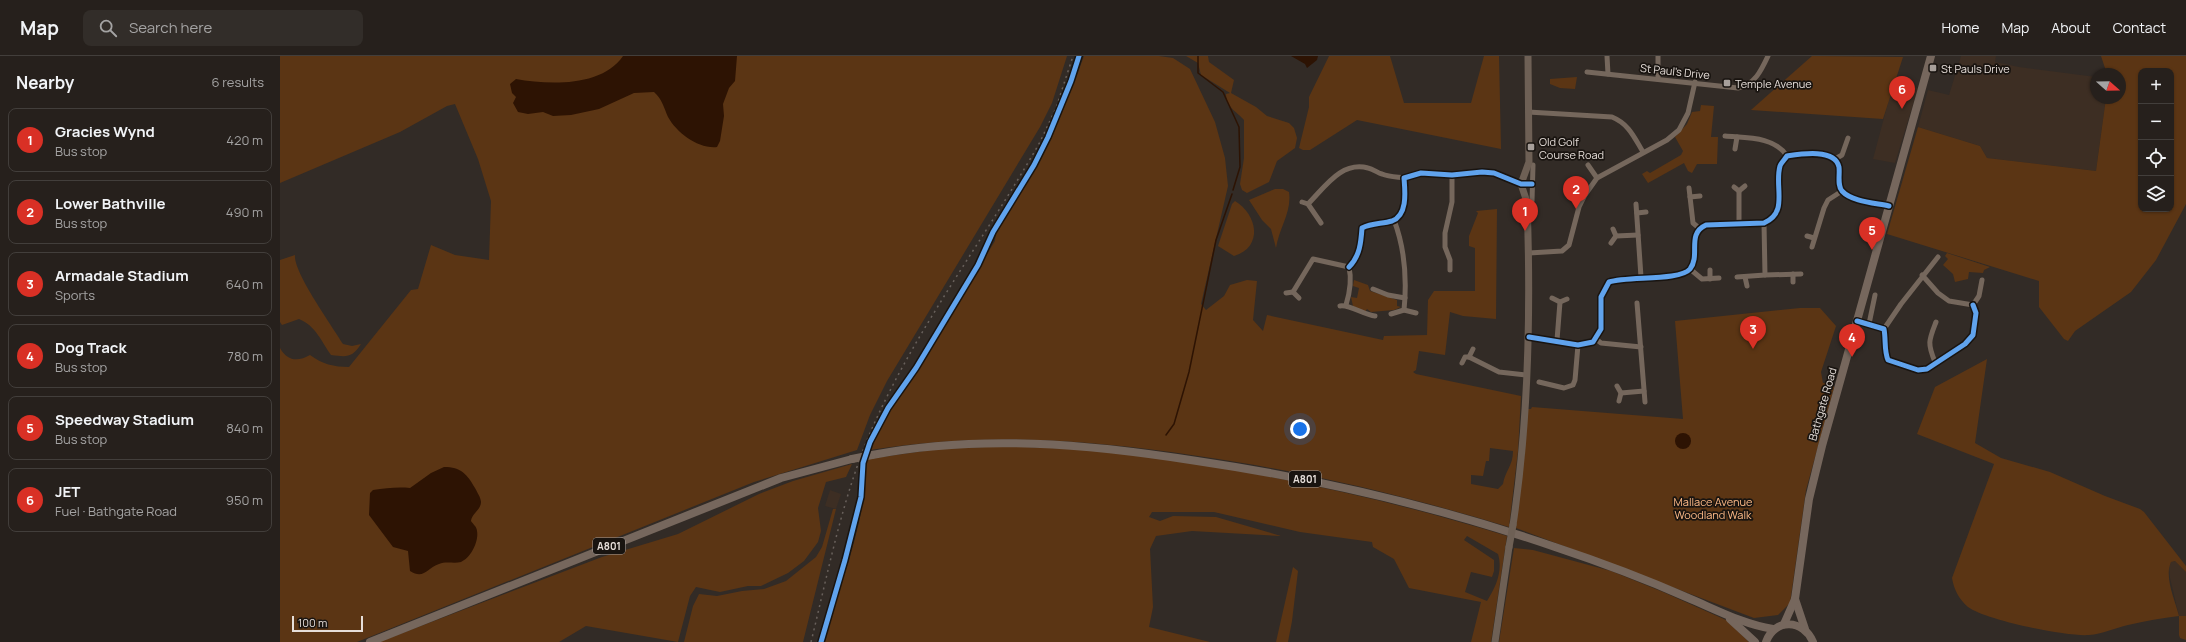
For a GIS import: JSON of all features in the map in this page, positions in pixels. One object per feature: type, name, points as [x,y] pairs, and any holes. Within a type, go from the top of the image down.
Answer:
[{"type":"main road","points":[[1495,642],[1519,477],[1529,337],[1529,253],[1527,202],[1520,184],[1529,162],[1528,56]]},
{"type":"main road","name":"Bathgate Road","points":[[1784,624],[1795,598],[1809,500],[1822,446],[1931,56]]},
{"type":"main road","name":"A801","points":[[370,642],[774,481],[852,459],[902,449],[953,443],[1049,443],[1160,455],[1239,467],[1325,483],[1449,514],[1599,562],[1749,624],[1774,629]]},
{"type":"main road","name":"Bathgate Road","points":[[1795,598],[1804,629],[1813,642]]},
{"type":"main road","name":"A801","points":[[1721,612],[1756,642]]},
{"type":"main road","points":[[1766,642],[1774,629],[1784,624],[1792,624],[1804,629]]},
{"type":"street","points":[[1608,56],[1608,74]]},
{"type":"street","points":[[1658,56],[1658,78]]},
{"type":"street","name":"St Paul's Drive","points":[[1587,72],[1658,78],[1738,88],[1748,86],[1760,72],[1768,56]]},
{"type":"street","points":[[1529,253],[1562,251],[1569,245],[1579,207],[1590,186],[1597,178],[1667,140],[1679,130],[1688,114],[1695,82]]},
{"type":"street","points":[[1528,112],[1612,117],[1623,121],[1630,129],[1643,152]]},
{"type":"street","points":[[1725,136],[1773,143],[1782,148],[1786,156]]},
{"type":"street","points":[[1735,149],[1736,137]]},
{"type":"street","points":[[1835,160],[1842,155],[1848,138]]},
{"type":"street","points":[[1786,156],[1825,155],[1835,160],[1839,166],[1839,183],[1842,191],[1853,198],[1889,206]]},
{"type":"street","points":[[1529,337],[1557,340],[1578,345],[1589,344],[1596,339],[1601,329],[1601,298],[1609,282],[1641,277],[1676,276],[1690,269],[1694,261],[1694,238],[1700,228],[1706,225],[1764,223],[1772,219],[1776,213],[1780,166],[1786,156]]},
{"type":"street","points":[[1532,201],[1533,165]]},
{"type":"street","points":[[1588,165],[1597,178]]},
{"type":"street","points":[[1308,204],[1324,185],[1334,177],[1355,167],[1369,168],[1383,174],[1404,178],[1421,173],[1452,175],[1482,172],[1494,173],[1520,184],[1532,184]]},
{"type":"street","points":[[1450,270],[1450,260],[1445,247],[1445,233],[1452,202],[1452,175]]},
{"type":"street","points":[[1349,267],[1359,249],[1362,228],[1370,224],[1394,220],[1401,213],[1405,198],[1404,178]]},
{"type":"street","points":[[1739,191],[1745,186]]},
{"type":"street","points":[[1734,187],[1739,191]]},
{"type":"street","points":[[1689,188],[1693,223],[1700,228]]},
{"type":"street","points":[[1739,191],[1739,224]]},
{"type":"street","points":[[1812,247],[1824,208],[1828,200],[1842,191]]},
{"type":"street","points":[[1690,197],[1700,196]]},
{"type":"street","points":[[1302,202],[1308,204],[1321,223]]},
{"type":"street","points":[[1636,204],[1641,277]]},
{"type":"street","points":[[1637,213],[1646,212]]},
{"type":"street","points":[[1394,220],[1402,241],[1401,251],[1407,283],[1404,310]]},
{"type":"street","points":[[1764,223],[1766,275]]},
{"type":"street","points":[[1612,229],[1616,236]]},
{"type":"street","points":[[1616,236],[1638,235]]},
{"type":"street","points":[[1611,243],[1616,236]]},
{"type":"street","points":[[1807,236],[1814,238]]},
{"type":"street","points":[[1938,257],[1922,275],[1884,329],[1886,343],[1885,353],[1888,360],[1918,370],[1927,368],[1965,344],[1972,335],[1976,313],[1973,305]]},
{"type":"street","points":[[1286,293],[1292,292],[1313,259],[1349,267]]},
{"type":"street","points":[[1349,267],[1351,285],[1343,305],[1366,315],[1375,316]]},
{"type":"street","points":[[1690,269],[1702,279],[1719,278]]},
{"type":"street","points":[[1710,270],[1710,279]]},
{"type":"street","points":[[1793,274],[1793,282]]},
{"type":"street","points":[[1738,277],[1801,274]]},
{"type":"street","points":[[1922,275],[1938,293],[1949,301],[1973,305]]},
{"type":"street","points":[[1746,277],[1747,286]]},
{"type":"street","points":[[1973,305],[1979,296],[1982,280]]},
{"type":"street","points":[[1373,289],[1388,295],[1405,298]]},
{"type":"street","points":[[1292,292],[1299,298]]},
{"type":"street","points":[[1869,324],[1875,295]]},
{"type":"street","points":[[1552,298],[1560,302]]},
{"type":"street","points":[[1560,302],[1567,298]]},
{"type":"street","points":[[1557,340],[1560,302]]},
{"type":"street","points":[[1637,303],[1645,402]]},
{"type":"street","points":[[1391,314],[1404,310],[1416,313]]},
{"type":"street","points":[[1857,321],[1884,329]]},
{"type":"street","points":[[1935,362],[1929,349],[1928,341],[1936,322]]},
{"type":"street","points":[[1596,339],[1601,343],[1640,346]]},
{"type":"street","points":[[1539,382],[1567,388],[1573,385],[1575,380],[1578,345]]},
{"type":"street","points":[[1462,363],[1465,358],[1469,357],[1473,349]]},
{"type":"street","points":[[1469,357],[1499,372],[1526,375]]},
{"type":"street","points":[[1617,386],[1622,393]]},
{"type":"street","points":[[1622,393],[1644,391]]},
{"type":"street","points":[[1619,401],[1622,393]]},
{"type":"shaded area","points":[[623,56],[737,56],[735,81],[729,88],[723,104],[724,116],[720,141],[717,147],[710,147],[696,143],[682,134],[668,117],[661,101],[654,92],[634,93],[599,109],[571,115],[553,116],[543,112],[528,114],[518,112],[513,103],[516,97],[512,93],[510,84],[516,79],[559,83],[589,78],[602,74],[614,66]]},
{"type":"shaded area","points":[[1291,56],[1318,56],[1317,60],[1307,68],[1305,64]]},
{"type":"shaded area","points":[[1961,56],[1996,56],[1995,62],[2019,67],[2090,76],[2090,104],[2105,104],[2096,171],[1987,158],[1980,146],[1918,127],[1928,90],[1949,95]]},
{"type":"shaded area","points":[[1896,81],[1918,88],[1895,163],[1873,159],[1889,99]]},
{"type":"shaded area","points":[[1680,433],[1686,433],[1691,438],[1689,447],[1686,449],[1680,449],[1675,444],[1675,438]]},
{"type":"shaded area","points":[[444,467],[455,468],[463,472],[480,497],[481,505],[471,521],[477,530],[477,540],[474,549],[465,560],[456,563],[442,563],[422,574],[415,573],[410,571],[408,551],[393,547],[369,515],[370,493],[373,490],[410,488],[431,473]]},
{"type":"shaded area","points":[[830,490],[841,494],[836,509],[825,506]]},
{"type":"shaded area","points":[[2175,561],[2186,572],[2186,616],[2179,616],[2170,578],[2169,566],[2171,562]]},
{"type":"green space","points":[[280,56],[1067,56],[1052,103],[1040,127],[887,381],[870,415],[857,450],[754,482],[357,642],[280,642],[280,348],[289,358],[301,359],[310,355],[319,361],[328,364],[349,367],[411,290],[418,289],[431,245],[455,255],[489,260],[491,201],[478,159],[455,104],[447,106],[400,132],[280,183]]},
{"type":"green space","points":[[1084,56],[1159,56],[1173,58],[1190,69],[1215,122],[1225,158],[1228,186],[1201,304],[1206,310],[1224,296],[1230,285],[1247,280],[1257,281],[1253,320],[1263,331],[1267,315],[1383,340],[1384,336],[1427,335],[1428,300],[1434,291],[1475,291],[1475,248],[1469,246],[1469,236],[1478,213],[1476,211],[1497,209],[1496,319],[1463,316],[1450,312],[1445,355],[1419,351],[1416,370],[1413,372],[1416,374],[1521,396],[1518,451],[1509,527],[1432,505],[1316,477],[1237,462],[1115,445],[1034,440],[994,440],[912,444],[870,450],[891,408],[924,361],[947,319],[995,241],[996,231],[1034,168],[1056,124]],"holes":[[[1490,448],[1513,451],[1512,461],[1505,475],[1503,484],[1498,489],[1471,484],[1471,475],[1483,476],[1486,461],[1489,461]]]},
{"type":"green space","points":[[1186,56],[1208,56],[1209,62],[1234,80],[1231,93],[1256,107],[1267,116],[1289,123],[1294,128],[1297,138],[1295,148],[1277,161],[1269,182],[1247,193],[1242,190],[1240,184],[1244,158],[1244,120],[1230,106],[1226,98],[1226,94],[1230,93],[1201,75],[1198,63]]},
{"type":"green space","points":[[1329,56],[1390,56],[1404,103],[1471,103],[1484,56],[1499,56],[1501,149],[1357,120],[1310,150],[1303,150],[1299,148],[1309,107],[1309,97]]},
{"type":"green space","points":[[1812,56],[1903,57],[1883,119],[1751,110]]},
{"type":"green space","points":[[2101,56],[2186,56],[2186,204],[2156,260],[2131,292],[2075,331],[2068,341],[2064,339],[2039,307],[2039,281],[1887,234],[1918,127],[1980,146],[1987,158],[2096,171],[2105,104],[2126,104],[2126,68],[2105,68]]},
{"type":"green space","points":[[1577,77],[1575,89],[1560,88],[1550,84],[1550,79]]},
{"type":"green space","points":[[1701,105],[1714,106],[1711,137],[1718,137],[1717,164],[1697,164],[1692,173],[1688,171],[1684,163],[1648,183],[1642,174],[1647,171],[1650,173],[1681,155],[1683,151],[1675,137],[1687,124],[1692,112],[1700,111]]},
{"type":"green space","points":[[1275,189],[1283,189],[1289,192],[1289,206],[1276,248],[1271,229],[1262,220],[1249,200]]},
{"type":"green space","points":[[1235,201],[1243,207],[1248,214],[1254,230],[1250,245],[1244,252],[1234,256],[1218,246],[1232,204]]},
{"type":"green space","points":[[1947,253],[1990,267],[1984,270],[1983,273],[1969,272],[1968,279],[1955,282],[1953,274],[1943,265],[1948,259],[1945,256]]},
{"type":"green space","points":[[295,255],[300,274],[314,300],[343,344],[352,346],[361,344],[355,352],[349,356],[331,355],[314,330],[299,319],[282,325],[280,322],[280,260]]},
{"type":"green space","points":[[1354,280],[1368,285],[1370,291],[1397,300],[1397,306],[1401,307],[1394,310],[1371,312],[1367,309],[1365,312],[1353,306],[1351,297],[1357,298],[1359,288],[1353,286]]},
{"type":"green space","name":"Mallace Avenue Woodland Walk","points":[[1800,308],[1820,308],[1836,326],[1821,372],[1823,383],[1833,383],[1834,388],[1806,490],[1790,603],[1778,615],[1754,618],[1516,528],[1524,409],[1531,409],[1532,407],[1683,419],[1675,321]]},
{"type":"green space","points":[[1987,359],[1975,443],[2001,458],[2050,472],[2144,512],[2186,566],[2186,572],[2175,561],[2171,562],[2169,568],[2169,581],[2179,616],[2123,626],[2089,635],[2078,635],[2027,627],[2008,622],[1977,612],[1968,607],[1962,601],[1954,586],[1952,578],[1994,464],[1917,434],[1935,387]]},
{"type":"green space","points":[[1008,446],[1076,449],[1151,457],[1254,474],[1356,495],[1457,521],[1507,536],[1491,642],[1471,642],[1481,602],[1409,588],[1394,559],[1373,547],[1372,542],[1300,532],[1214,512],[1152,512],[1149,517],[1160,521],[1173,516],[1216,517],[1281,536],[1192,531],[1156,536],[1150,549],[1153,607],[1149,627],[1210,642],[825,642],[857,530],[865,484],[866,461],[868,459],[938,449]],"holes":[[[1467,536],[1498,554],[1500,567],[1498,579],[1487,601],[1465,592],[1471,572],[1492,577],[1494,571],[1494,560],[1464,540]]]},
{"type":"green space","points":[[852,464],[846,477],[826,482],[818,508],[821,531],[818,542],[804,561],[788,573],[761,586],[748,586],[720,592],[696,587],[690,596],[678,642],[586,626],[559,642],[379,642],[602,557],[678,534],[759,494],[793,481]]},
{"type":"green space","points":[[833,509],[836,509],[803,642],[684,642],[693,606],[699,594],[717,596],[742,591],[764,589],[786,581],[816,557],[822,547]]},
{"type":"green space","points":[[1514,548],[1533,550],[1611,571],[1726,620],[1749,642],[1499,642]]},
{"type":"green space","points":[[1293,567],[1298,571],[1288,642],[1276,642]]},
{"type":"green space","points":[[2179,616],[2186,616],[2186,640],[2180,638],[2179,635]]},
{"type":"waterway","points":[[1198,56],[1198,73],[1223,92],[1239,127],[1240,167],[1233,190]]},
{"type":"waterway","points":[[1166,435],[1174,424],[1189,372],[1216,240],[1232,194]]},
{"type":"railway","points":[[811,642],[845,504],[863,450],[874,424],[911,351],[1040,142],[1056,108],[1073,56]]},
{"type":"cycle path","points":[[821,642],[845,560],[861,497],[863,463],[870,442],[888,408],[916,368],[978,265],[993,232],[1034,165],[1048,137],[1071,81],[1079,56]]},
{"type":"cycle path","points":[[1529,337],[1578,345],[1593,342],[1601,329],[1601,297],[1609,282],[1628,279],[1665,277],[1684,273],[1690,269],[1693,263],[1695,239],[1697,234],[1700,229],[1706,225],[1764,223],[1772,218],[1778,206],[1780,166],[1787,156],[1816,154],[1831,157],[1836,161],[1839,167],[1840,189],[1846,195],[1858,200],[1889,206]]},
{"type":"cycle path","points":[[1349,267],[1358,254],[1362,228],[1392,221],[1401,214],[1404,202],[1404,178],[1421,173],[1452,175],[1482,172],[1494,173],[1521,184],[1532,184]]},
{"type":"cycle path","points":[[1857,321],[1884,329],[1888,360],[1918,370],[1927,369],[1965,344],[1973,335],[1976,313],[1973,305]]},
{"type":"place","name":"St Pauls Drive","points":[[1933,68]]},
{"type":"place","name":"Temple Avenue","points":[[1727,83]]},
{"type":"place","name":"JET","points":[[1902,109]]},
{"type":"place","name":"Old Golf Course Road","points":[[1531,147]]},
{"type":"place","name":"Lower Bathville","points":[[1576,209]]},
{"type":"place","name":"Gracies Wynd","points":[[1525,231]]},
{"type":"place","name":"Speedway Stadium","points":[[1872,250]]},
{"type":"place","name":"Armadale Stadium","points":[[1753,349]]},
{"type":"place","name":"Dog Track","points":[[1852,357]]}]
